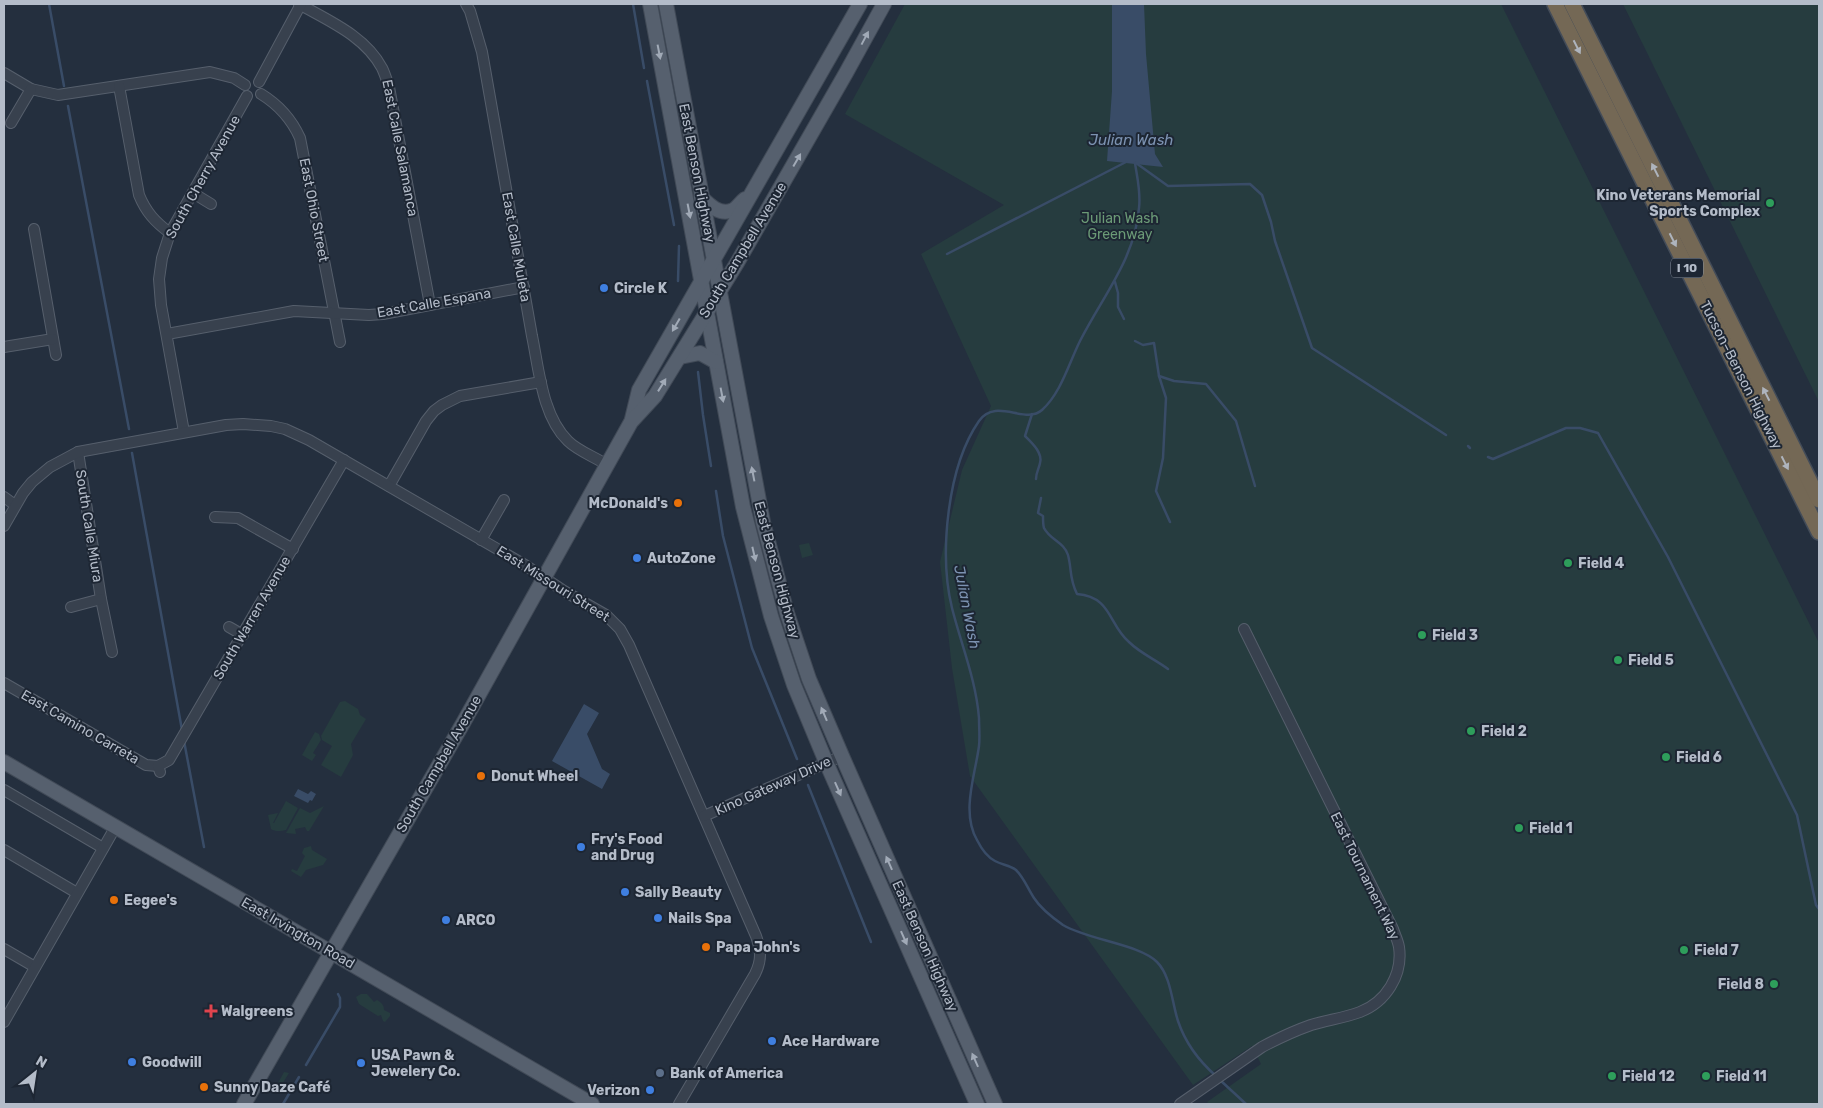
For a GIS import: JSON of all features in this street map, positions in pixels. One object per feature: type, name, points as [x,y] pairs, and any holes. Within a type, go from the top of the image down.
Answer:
[{"type":"highway","name":"Tucson–Benson Highway","points":[[1555,4],[1819,532]]},
{"type":"highway","name":"Tucson–Benson Highway","points":[[1572,4],[1819,500]]},
{"type":"main road","name":"East Benson Highway","points":[[650,4],[742,507],[757,569],[783,654],[826,762],[977,1104]]},
{"type":"main road","name":"East Benson Highway","points":[[666,4],[762,522],[786,613],[807,672],[842,756],[995,1104]]},
{"type":"main road","name":"South Campbell Avenue","points":[[631,422],[639,390],[860,4]]},
{"type":"main road","name":"South Campbell Avenue","points":[[244,1104],[544,579],[631,422],[655,396],[680,357],[846,73],[884,4]]},
{"type":"main road","points":[[701,197],[711,207],[725,211],[733,210],[752,192]]},
{"type":"main road","points":[[680,357],[700,353],[716,362]]},
{"type":"main road","name":"East Irvington Road","points":[[4,762],[592,1104]]},
{"type":"main road","points":[[938,1014],[952,1008]]},
{"type":"street","points":[[258,82],[300,4]]},
{"type":"street","name":"East Calle Salamanca","points":[[300,4],[354,36],[370,49],[383,69],[389,87],[430,304]]},
{"type":"street","name":"East Calle Muleta","points":[[466,4],[470,11],[482,52],[541,382],[552,421],[568,441],[607,465]]},
{"type":"street","points":[[4,73],[31,89],[58,95],[210,72],[234,78],[245,85]]},
{"type":"street","points":[[251,80],[258,82],[261,86],[261,94],[254,98],[247,96],[245,85],[251,80]]},
{"type":"street","points":[[119,86],[138,195],[156,223],[170,233]]},
{"type":"street","points":[[12,123],[31,89]]},
{"type":"street","name":"East Ohio Street","points":[[261,94],[272,100],[293,122],[300,138],[340,342]]},
{"type":"street","name":"South Cherry Avenue","points":[[184,432],[161,305],[159,279],[162,258],[170,233],[247,96]]},
{"type":"street","points":[[193,194],[211,204]]},
{"type":"street","points":[[34,228],[56,355]]},
{"type":"street","name":"East Calle Espana","points":[[167,334],[294,310],[383,314],[524,286]]},
{"type":"street","points":[[4,347],[53,339]]},
{"type":"street","points":[[389,486],[426,421],[442,405],[460,396],[541,382]]},
{"type":"street","name":"East Missouri Street","points":[[184,432],[243,424],[271,426],[297,434],[525,565],[544,579],[606,615],[620,629],[756,936],[761,960],[755,974],[679,1104]]},
{"type":"street","points":[[4,526],[15,505],[32,482],[50,467],[78,452],[184,432]]},
{"type":"street","name":"South Calle Miura","points":[[78,452],[101,599],[112,652]]},
{"type":"street","name":"South Warren Avenue","points":[[159,769],[169,760],[344,460]]},
{"type":"street","points":[[4,496],[15,505]]},
{"type":"street","points":[[481,540],[504,500]]},
{"type":"street","points":[[215,517],[238,518],[293,549]]},
{"type":"street","name":"South Calle Miura","points":[[71,606],[101,599]]},
{"type":"street","points":[[229,626],[243,635]]},
{"type":"street","name":"East Tournament Way","points":[[1180,1104],[1276,1039],[1311,1025],[1360,1012],[1373,1005],[1392,986],[1399,960],[1399,946],[1393,929],[1244,629]]},
{"type":"street","name":"East Camino Carreta","points":[[4,683],[146,765],[159,769]]},
{"type":"street","name":"Kino Gateway Drive","points":[[704,816],[842,756]]},
{"type":"street","points":[[4,790],[103,848]]},
{"type":"street","points":[[4,1022],[116,826]]},
{"type":"street","points":[[4,850],[77,892]]},
{"type":"street","points":[[4,949],[35,968]]},
{"type":"green space","name":"Julian Wash Greenway","points":[[905,4],[1501,4],[1819,643],[1819,1104],[1209,1104],[1207,1102],[1261,1064],[1252,1046],[1193,1085],[970,776],[952,668],[940,562],[962,470],[991,406],[921,254],[1004,205],[845,114]]},
{"type":"green space","name":"Kino Veterans Memorial Sports Complex","points":[[1623,4],[1819,4],[1819,402]]},
{"type":"green space","points":[[809,543],[813,555],[802,558],[799,545]]},
{"type":"green space","points":[[345,701],[358,709],[360,715],[366,719],[351,744],[353,755],[341,777],[321,765],[332,746],[322,740],[321,736],[340,702]]},
{"type":"green space","points":[[315,732],[319,734],[321,740],[313,753],[316,755],[312,761],[302,755]]},
{"type":"green space","points":[[286,801],[298,808],[286,830],[273,830],[271,829],[268,815],[278,813],[274,823]]},
{"type":"green space","points":[[324,806],[309,831],[305,827],[295,829],[296,834],[286,833],[300,808],[310,813]]},
{"type":"green space","points":[[311,846],[312,850],[327,859],[323,865],[306,870],[301,877],[291,871],[292,869],[297,871],[305,856],[302,853],[304,848]]},
{"type":"green space","points":[[361,994],[367,994],[374,1002],[379,1001],[383,1005],[384,1010],[390,1013],[385,1022],[381,1015],[378,1016],[359,1004],[356,997]]},
{"type":"green space","points":[[284,1072],[289,1073],[276,1094],[272,1094]]},
{"type":"water","name":"Julian Wash","points":[[1112,4],[1144,4],[1146,54],[1155,154],[1163,167],[1107,161],[1112,91]]},
{"type":"water","points":[[584,704],[599,713],[587,734],[602,769],[610,774],[602,789],[552,761]]},
{"type":"water","points":[[298,789],[308,794],[311,791],[316,794],[312,801],[310,800],[308,803],[294,796]]},
{"type":"waterway","points":[[49,4],[64,86]]},
{"type":"waterway","points":[[633,4],[644,68]]},
{"type":"waterway","points":[[647,81],[674,225]]},
{"type":"waterway","points":[[68,106],[129,429]]},
{"type":"waterway","points":[[947,254],[1126,162]]},
{"type":"waterway","name":"Julian Wash","points":[[1135,163],[1139,202],[1136,227],[1131,244],[1116,277],[1080,341],[1054,395],[1049,403],[1035,414],[1027,415],[1002,411],[986,414],[979,421],[968,440],[959,462],[949,512],[946,538],[948,587],[952,608],[972,676],[979,718],[979,743],[970,794],[972,829],[979,843],[984,852],[992,859],[1016,870],[1040,906],[1063,925],[1086,935],[1126,946],[1149,956],[1157,962],[1168,982],[1178,1021],[1189,1044],[1198,1058],[1216,1076]]},
{"type":"waterway","points":[[1136,163],[1168,186],[1250,184],[1262,195],[1275,241],[1312,348],[1446,435]]},
{"type":"waterway","points":[[678,281],[679,246]]},
{"type":"waterway","points":[[1115,282],[1118,293],[1118,307],[1124,319]]},
{"type":"waterway","points":[[1135,341],[1143,345],[1154,343],[1159,376],[1174,381],[1206,384],[1236,421],[1255,486]]},
{"type":"waterway","points":[[698,372],[711,466]]},
{"type":"waterway","points":[[1159,376],[1166,398],[1163,458],[1156,491],[1170,522]]},
{"type":"waterway","points":[[1032,414],[1025,436],[1036,448],[1041,459],[1036,479]]},
{"type":"waterway","points":[[1488,457],[1493,459],[1566,428],[1580,428],[1598,433],[1668,557],[1797,815],[1816,905],[1819,909]]},
{"type":"waterway","points":[[132,453],[182,730]]},
{"type":"waterway","points":[[716,491],[723,536],[752,648],[797,759]]},
{"type":"waterway","points":[[1041,498],[1038,513],[1043,516],[1044,527],[1047,532],[1060,544],[1068,555],[1077,594],[1097,600],[1129,642],[1168,669]]},
{"type":"waterway","points":[[184,741],[204,847]]},
{"type":"waterway","points":[[808,785],[871,942]]},
{"type":"waterway","points":[[306,1065],[340,1007],[338,994]]},
{"type":"waterway","points":[[283,1104],[299,1077]]},
{"type":"waterway","name":"Julian Wash","points":[[1220,1080],[1246,1104]]},
{"type":"place","name":"Kino Veterans Memorial Sports Complex","points":[[1770,203]]},
{"type":"place","name":"Circle K","points":[[604,288]]},
{"type":"place","name":"McDonald's","points":[[678,503]]},
{"type":"place","name":"AutoZone","points":[[637,558]]},
{"type":"place","name":"Field 4","points":[[1568,563]]},
{"type":"place","name":"Field 3","points":[[1422,635]]},
{"type":"place","name":"Field 5","points":[[1618,660]]},
{"type":"place","name":"Field 2","points":[[1471,731]]},
{"type":"place","name":"Field 6","points":[[1666,757]]},
{"type":"place","name":"Donut Wheel","points":[[481,776]]},
{"type":"place","name":"Field 1","points":[[1519,828]]},
{"type":"place","name":"Fry's Food and Drug","points":[[581,847]]},
{"type":"place","name":"Sally Beauty","points":[[625,892]]},
{"type":"place","name":"Eegee's","points":[[114,900]]},
{"type":"place","name":"Nails Spa","points":[[658,918]]},
{"type":"place","name":"ARCO","points":[[446,920]]},
{"type":"place","name":"Papa John's","points":[[706,947]]},
{"type":"place","name":"Field 7","points":[[1684,950]]},
{"type":"place","name":"Field 8","points":[[1774,984]]},
{"type":"place","name":"Walgreens","points":[[211,1011]]},
{"type":"place","name":"Ace Hardware","points":[[772,1041]]},
{"type":"place","name":"Goodwill","points":[[132,1062]]},
{"type":"place","name":"USA Pawn & Jewelery Co.","points":[[361,1063]]},
{"type":"place","name":"Bank of America","points":[[660,1073]]},
{"type":"place","name":"Field 12","points":[[1612,1076]]},
{"type":"place","name":"Field 11","points":[[1706,1076]]},
{"type":"place","name":"Sunny Daze Café","points":[[204,1087]]},
{"type":"place","name":"Verizon","points":[[650,1090]]}]
